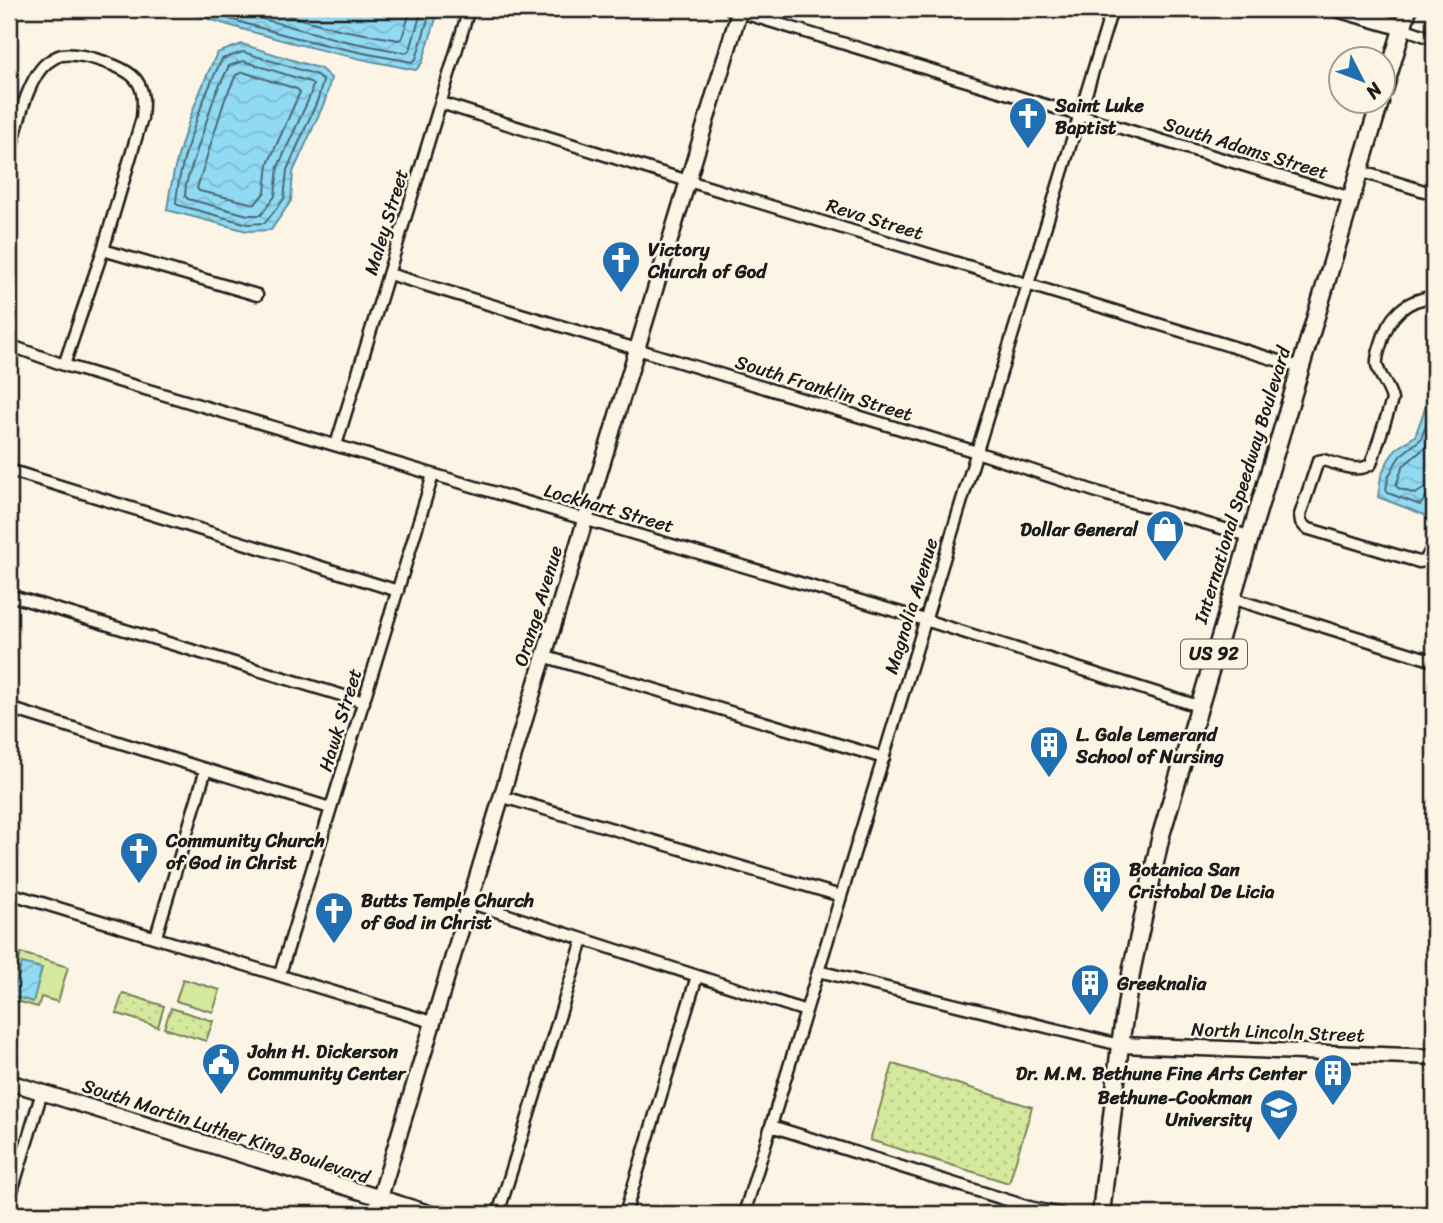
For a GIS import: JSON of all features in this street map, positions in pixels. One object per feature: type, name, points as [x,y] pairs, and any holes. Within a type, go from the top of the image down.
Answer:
[{"type":"main road","points":[[1397,46],[1408,9]]},
{"type":"main road","name":"International Speedway Boulevard","points":[[1101,1214],[1120,1045],[1132,968],[1152,871],[1198,706],[1376,116]]},
{"type":"street","name":"Maley Street","points":[[337,445],[469,9]]},
{"type":"street","name":"Magnolia Avenue","points":[[744,1214],[1112,9]]},
{"type":"street","points":[[1337,9],[1434,39]]},
{"type":"street","name":"South Adams Street","points":[[736,10],[1351,198]]},
{"type":"street","name":"Orange Avenue","points":[[375,1214],[688,180],[736,10]]},
{"type":"street","points":[[9,156],[33,80],[47,62],[62,55],[89,58],[121,68],[137,80],[144,96],[142,118],[103,250],[64,365]]},
{"type":"street","name":"Reva Street","points":[[441,103],[1299,367]]},
{"type":"street","points":[[1359,171],[1434,194]]},
{"type":"street","points":[[103,250],[257,295]]},
{"type":"street","name":"South Franklin Street","points":[[388,274],[976,452],[1100,493],[1249,536]]},
{"type":"street","points":[[1434,297],[1421,298],[1395,314],[1381,341],[1378,367],[1392,400],[1371,464],[1363,470],[1355,470],[1323,460],[1318,461],[1300,515],[1306,528],[1419,562],[1425,561],[1434,544]]},
{"type":"street","name":"Lockhart Street","points":[[9,345],[64,365],[925,620],[1198,706]]},
{"type":"street","points":[[9,470],[398,591]]},
{"type":"street","name":"Hawk Street","points":[[280,974],[433,475]]},
{"type":"street","points":[[9,595],[363,702]]},
{"type":"street","points":[[1231,598],[1434,661]]},
{"type":"street","points":[[543,656],[884,758]]},
{"type":"street","points":[[9,708],[330,808]]},
{"type":"street","points":[[156,936],[206,769]]},
{"type":"street","points":[[500,796],[841,896]]},
{"type":"street","points":[[9,892],[432,1021]]},
{"type":"street","points":[[468,902],[806,1011]]},
{"type":"street","points":[[498,1214],[583,940]]},
{"type":"street","points":[[818,971],[1120,1045]]},
{"type":"street","points":[[625,1214],[697,976]]},
{"type":"street","name":"North Lincoln Street","points":[[1120,1045],[1434,1057]]},
{"type":"street","name":"South Martin Luther King Boulevard","points":[[9,1082],[380,1200],[432,1214]]},
{"type":"street","points":[[9,1201],[42,1092]]},
{"type":"street","points":[[771,1126],[1029,1207],[1061,1214]]},
{"type":"street","points":[[9,1210],[22,1214]]},
{"type":"green space","points":[[21,953],[68,967],[58,1002],[41,997],[38,1007],[9,999]]},
{"type":"green space","points":[[183,979],[220,990],[213,1012],[176,1001]]},
{"type":"green space","points":[[123,993],[164,1006],[158,1027],[116,1013]]},
{"type":"green space","points":[[171,1008],[213,1021],[206,1041],[164,1028]]},
{"type":"green space","points":[[893,1064],[1032,1107],[1009,1183],[870,1140]]},
{"type":"water","points":[[179,9],[439,9],[422,63],[416,70],[296,44]]},
{"type":"water","points":[[242,44],[321,69],[331,78],[325,101],[293,172],[291,201],[271,230],[247,231],[167,210],[180,150],[193,110],[217,53]]},
{"type":"water","points":[[1434,361],[1434,492],[1427,516],[1378,497],[1381,476],[1389,459],[1396,449],[1415,436],[1431,392]]},
{"type":"water","points":[[22,963],[42,968],[33,1002],[12,996]]},
{"type":"place","name":"Saint Luke Baptist","points":[[1028,150]]},
{"type":"place","name":"Victory Church of God","points":[[621,294]]},
{"type":"place","name":"Dollar General","points":[[1165,563]]},
{"type":"place","name":"L. Gale Lemerand School of Nursing","points":[[1049,779]]},
{"type":"place","name":"Community Church of God in Christ","points":[[139,885]]},
{"type":"place","name":"Botanica San Cristobal De Licia","points":[[1102,914]]},
{"type":"place","name":"Butts Temple Church of God in Christ","points":[[334,945]]},
{"type":"place","name":"Greeknalia","points":[[1090,1017]]},
{"type":"place","name":"John H. Dickerson Community Center","points":[[221,1096]]},
{"type":"place","name":"Dr. M.M. Bethune Fine Arts Center","points":[[1333,1107]]},
{"type":"place","name":"Bethune-Cookman University","points":[[1279,1142]]}]
